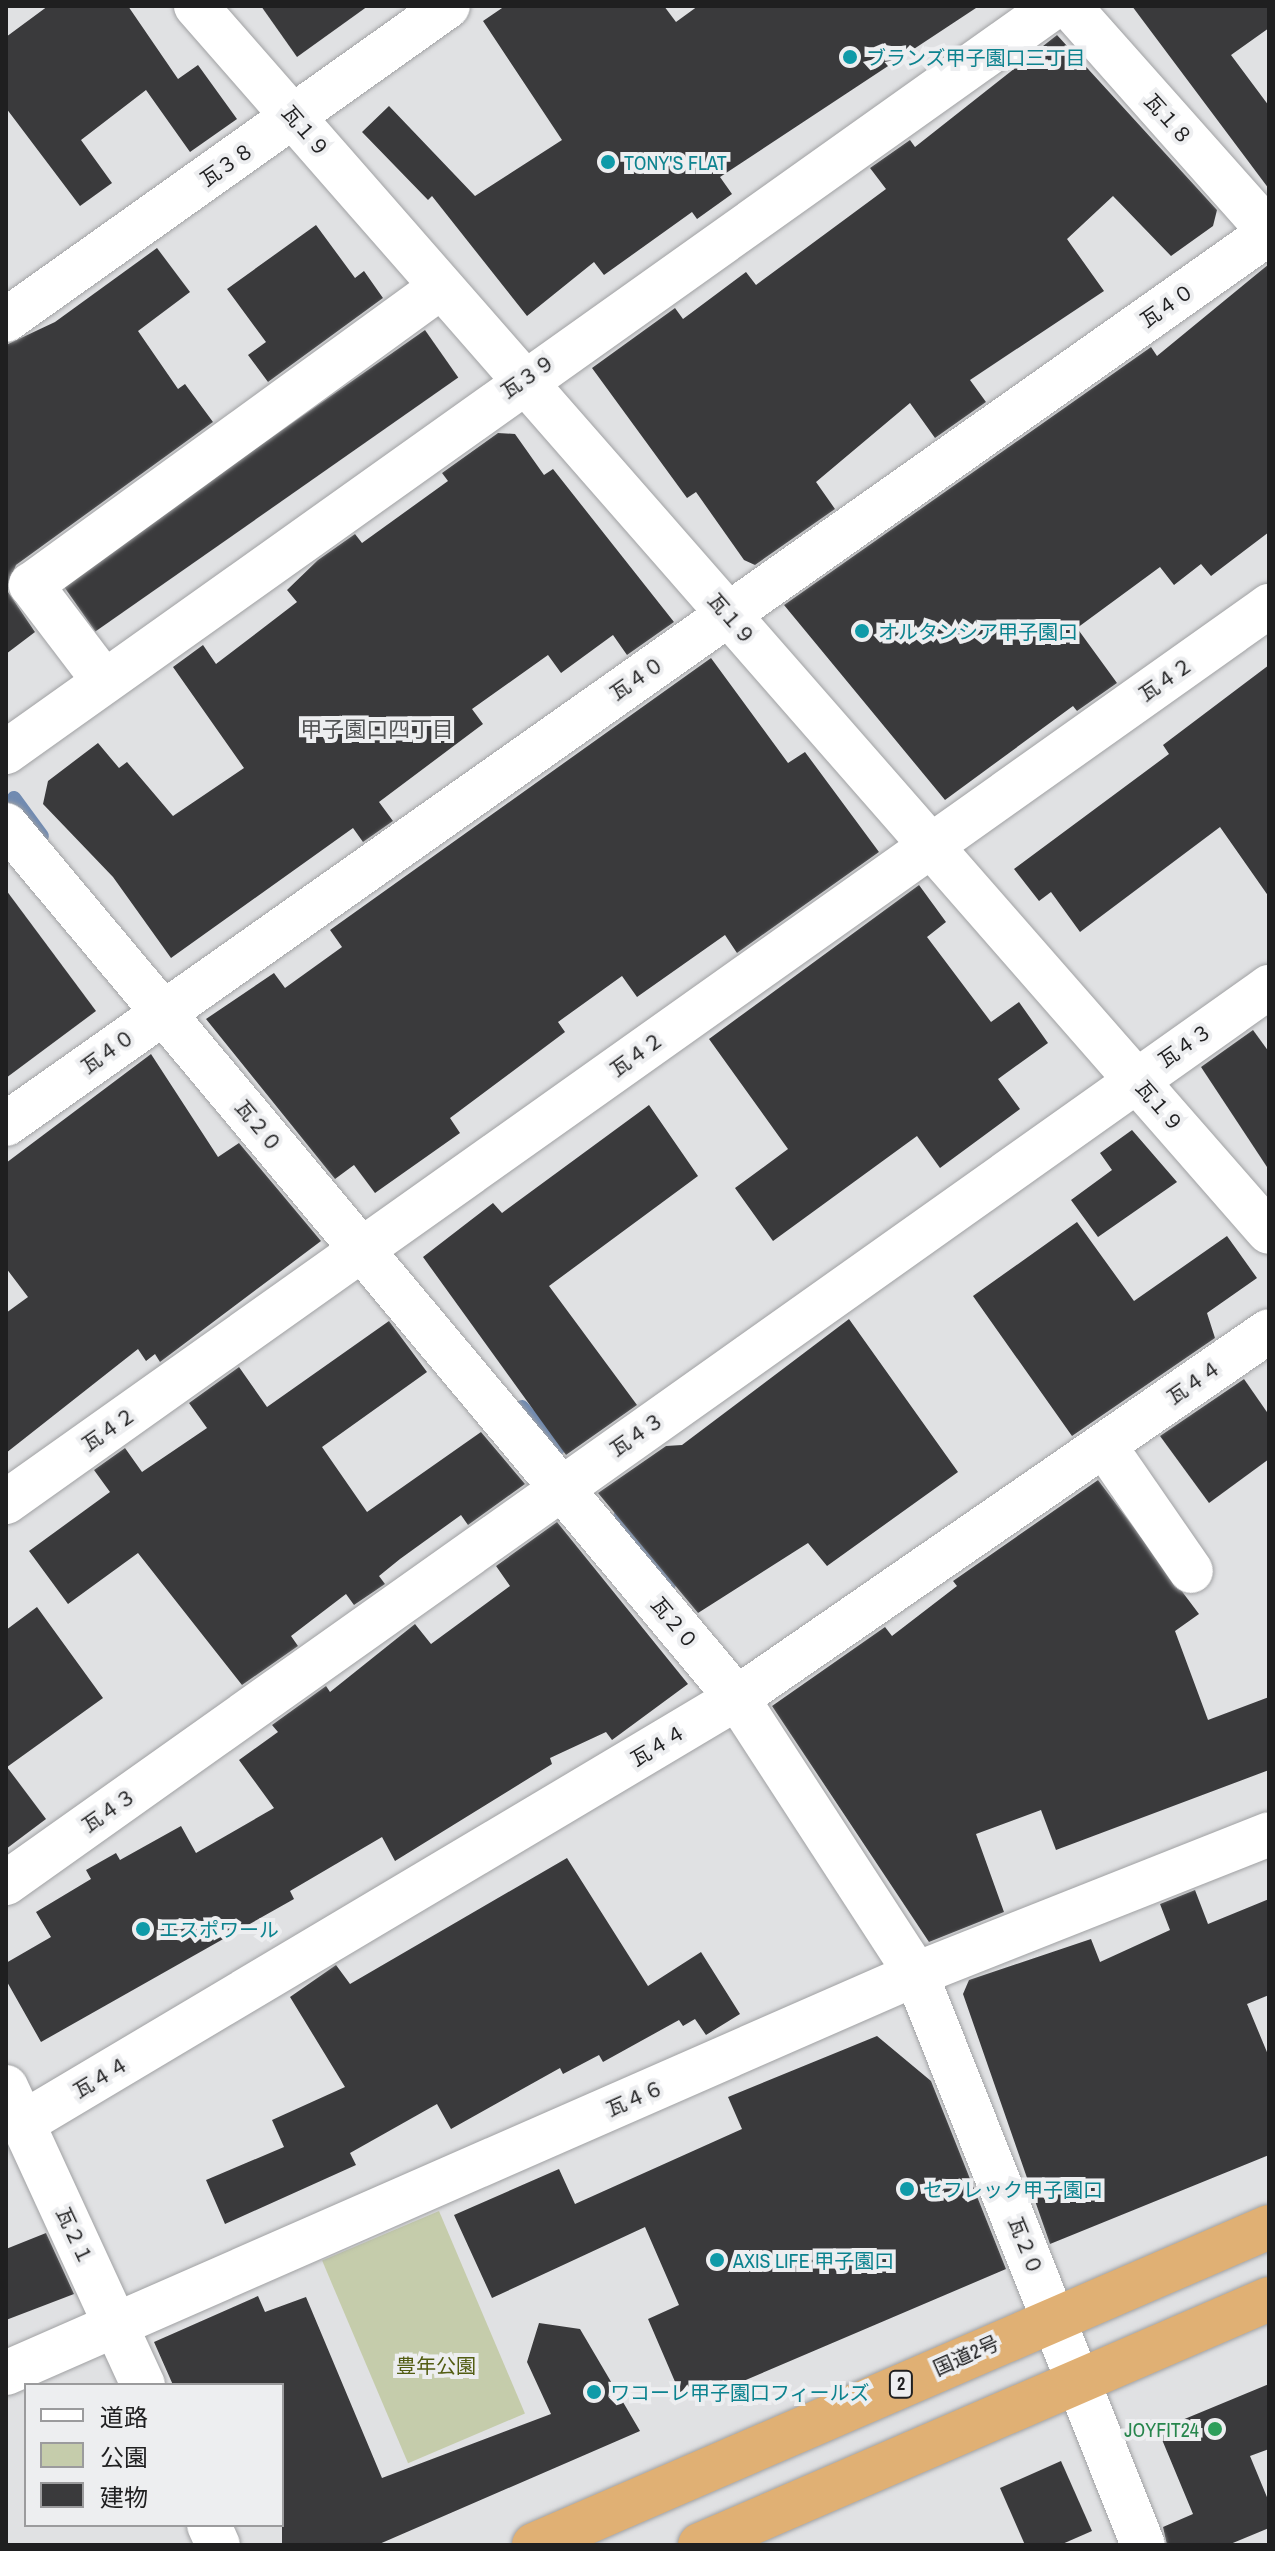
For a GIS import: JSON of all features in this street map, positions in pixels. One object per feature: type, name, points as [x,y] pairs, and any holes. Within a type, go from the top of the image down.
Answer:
[{"type":"highway","name":"国道2号","points":[[534,2545],[1055,2316],[1269,2227]]},
{"type":"highway","points":[[700,2545],[1073,2378],[1269,2299]]},
{"type":"street","name":"瓦１９","points":[[196,6],[1269,1232]]},
{"type":"street","name":"瓦３８","points":[[6,320],[448,6]]},
{"type":"street","name":"瓦３９","points":[[6,752],[522,380],[1055,6]]},
{"type":"street","name":"瓦１８","points":[[1069,6],[1269,232]]},
{"type":"street","name":"瓦４０","points":[[6,1124],[1269,232]]},
{"type":"street","points":[[104,681],[31,585],[441,287]]},
{"type":"street","name":"瓦４２","points":[[6,1502],[1269,606]]},
{"type":"street","name":"瓦２０","points":[[6,825],[737,1698],[916,1974],[1055,2316],[1073,2378],[1143,2545]]},
{"type":"street","name":"瓦４３","points":[[6,1883],[1269,987]]},
{"type":"street","name":"瓦４４","points":[[14,2105],[737,1698],[1269,1331]]},
{"type":"street","points":[[1104,1445],[1191,1571]]},
{"type":"street","name":"瓦４６","points":[[6,2373],[916,1974],[1269,1834]]},
{"type":"street","name":"瓦２１","points":[[14,2105],[142,2383]]},
{"type":"green space","name":"豊年公園","points":[[439,2211],[525,2414],[408,2463],[322,2261]]},
{"type":"building","points":[[48,6],[128,6],[178,79],[198,65],[237,119],[190,152],[146,90],[81,140],[112,183],[80,206],[6,108],[6,37]]},
{"type":"building","points":[[261,6],[368,6],[297,57]]},
{"type":"building","points":[[505,6],[664,6],[676,22],[698,6],[979,6],[720,177],[732,194],[697,219],[692,212],[604,275],[594,262],[527,316],[432,196],[428,200],[362,132],[389,106],[475,196],[562,140],[483,21]]},
{"type":"building","points":[[1132,6],[1269,6],[1269,28],[1231,55],[1269,106],[1269,189]]},
{"type":"building","points":[[1057,35],[1217,210],[1213,226],[1171,256],[1113,196],[1067,239],[1104,291],[970,380],[986,402],[935,438],[910,403],[816,482],[835,509],[755,565],[744,560],[696,492],[687,498],[592,368],[675,308],[683,319],[746,272],[756,285],[886,189],[870,168],[910,140],[915,147]]},
{"type":"building","points":[[316,225],[355,278],[364,271],[383,298],[268,382],[248,355],[266,342],[227,289]]},
{"type":"building","points":[[157,248],[190,292],[138,331],[178,389],[185,384],[213,422],[16,565],[6,589],[6,345],[55,322]]},
{"type":"building","points":[[1269,264],[1269,532],[1211,576],[1201,564],[1174,585],[1160,567],[1077,628],[1117,683],[1077,711],[1073,706],[945,800],[784,605],[1151,347],[1157,356]]},
{"type":"building","points":[[425,330],[458,378],[95,632],[62,584]]},
{"type":"building","points":[[498,433],[515,434],[544,475],[553,469],[674,622],[627,655],[613,635],[561,673],[548,655],[472,709],[483,724],[379,802],[393,821],[363,842],[353,828],[171,958],[113,877],[43,804],[48,781],[98,743],[119,768],[127,762],[173,816],[244,768],[173,667],[203,645],[216,664],[297,602],[287,590],[318,560],[355,534],[362,543],[448,481],[442,473]]},
{"type":"building","points":[[6,589],[35,632],[6,654]]},
{"type":"building","points":[[711,658],[788,763],[805,752],[879,852],[737,953],[725,935],[637,997],[622,976],[558,1022],[565,1032],[450,1118],[460,1133],[375,1193],[354,1165],[335,1179],[206,1019],[274,973],[285,988],[342,947],[330,930]]},
{"type":"building","points":[[1269,665],[1269,897],[1220,827],[1080,932],[1051,892],[1039,901],[1014,869],[1169,754],[1163,745]]},
{"type":"building","points":[[919,885],[946,922],[927,937],[991,1022],[1019,1002],[1048,1043],[998,1079],[1020,1109],[940,1168],[917,1136],[773,1241],[735,1188],[788,1149],[709,1039]]},
{"type":"building","points":[[6,890],[96,1011],[6,1078]]},
{"type":"building","points":[[1253,1030],[1269,1052],[1269,1170],[1201,1067]]},
{"type":"building","points":[[151,1054],[218,1157],[239,1143],[321,1241],[160,1362],[155,1354],[146,1361],[138,1349],[6,1453],[6,1313],[28,1297],[6,1268],[6,1163]]},
{"type":"building","points":[[649,1105],[698,1176],[549,1286],[637,1405],[566,1455],[423,1257],[493,1203],[502,1213]]},
{"type":"building","points":[[1132,1130],[1177,1182],[1098,1237],[1071,1200],[1112,1170],[1100,1153]]},
{"type":"building","points":[[1077,1222],[1134,1301],[1227,1236],[1257,1278],[1207,1313],[1215,1338],[1072,1436],[973,1296]]},
{"type":"building","points":[[849,1319],[958,1472],[827,1566],[808,1543],[698,1613],[598,1493],[666,1446],[682,1445]]},
{"type":"building","points":[[389,1321],[427,1372],[322,1447],[367,1512],[481,1432],[525,1484],[468,1525],[461,1515],[379,1576],[385,1584],[354,1605],[346,1594],[291,1636],[298,1646],[242,1685],[138,1553],[68,1604],[29,1551],[110,1492],[94,1470],[125,1448],[142,1472],[207,1428],[189,1403],[239,1367],[267,1407]]},
{"type":"building","points":[[1244,1379],[1269,1415],[1269,1459],[1209,1503],[1160,1436]]},
{"type":"building","points":[[1098,1480],[1199,1614],[1175,1631],[1208,1720],[1269,1697],[1269,1770],[1056,1850],[1041,1810],[976,1834],[1004,1912],[929,1942],[772,1706],[885,1627],[892,1636],[957,1586],[953,1581]]},
{"type":"building","points":[[557,1522],[688,1684],[612,1740],[606,1732],[550,1758],[552,1764],[395,1861],[382,1837],[290,1891],[294,1899],[41,2042],[6,1980],[6,1963],[51,1937],[36,1912],[91,1879],[86,1870],[116,1853],[120,1860],[181,1826],[196,1853],[274,1808],[239,1760],[278,1732],[272,1725],[326,1686],[330,1692],[415,1624],[431,1644],[510,1586],[496,1566]]},
{"type":"building","points":[[37,1607],[103,1698],[7,1767],[46,1819],[6,1849],[6,1630]]},
{"type":"building","points":[[567,1858],[648,1986],[701,1952],[740,2014],[706,2035],[695,2019],[683,2026],[679,2020],[603,2062],[599,2055],[563,2074],[560,2068],[451,2129],[437,2104],[350,2153],[356,2165],[225,2224],[206,2180],[284,2147],[272,2120],[345,2087],[290,1997],[336,1965],[350,1984]]},
{"type":"building","points":[[1195,1890],[1208,1924],[1269,1899],[1269,1995],[1247,2004],[1269,2057],[1269,2155],[1050,2244],[963,1994],[969,1980],[1091,1939],[1100,1962],[1170,1930],[1160,1904]]},
{"type":"building","points":[[877,2036],[931,2081],[1006,2269],[727,2388],[724,2380],[682,2398],[648,2319],[679,2305],[645,2227],[492,2298],[454,2215],[559,2169],[575,2204],[742,2129],[728,2097]]},
{"type":"building","points":[[46,2233],[74,2294],[6,2320],[6,2249]]},
{"type":"building","points":[[258,2296],[265,2312],[306,2297],[382,2478],[551,2414],[527,2362],[539,2323],[580,2329],[640,2431],[377,2545],[282,2545],[284,2383],[172,2383],[154,2342]]},
{"type":"building","points":[[1269,2384],[1269,2449],[1250,2456],[1269,2502],[1269,2528],[1228,2545],[1167,2545],[1163,2527],[1193,2514],[1158,2430]]},
{"type":"building","points":[[1061,2461],[1092,2531],[1060,2545],[1025,2545],[1000,2488]]},
{"type":"waterway","points":[[14,798],[42,836]]},
{"type":"waterway","points":[[522,1407],[558,1449]]},
{"type":"waterway","points":[[620,1517],[669,1584]]},
{"type":"place","name":"ブランズ甲子園口三丁目","points":[[850,57]]},
{"type":"place","name":"TONY'S FLAT","points":[[608,162]]},
{"type":"place","name":"オルタンシア甲子園口","points":[[862,631]]},
{"type":"place","name":"エスポワール","points":[[143,1929]]},
{"type":"place","name":"セフレック甲子園口","points":[[907,2189]]},
{"type":"place","name":"AXIS LIFE 甲子園口","points":[[717,2260]]},
{"type":"place","name":"ワコーレ甲子園口フィールズ","points":[[594,2392]]},
{"type":"place","name":"JOYFIT24","points":[[1215,2429]]},
{"type":"district","name":"甲子園口四丁目","points":[[377,730]]}]
